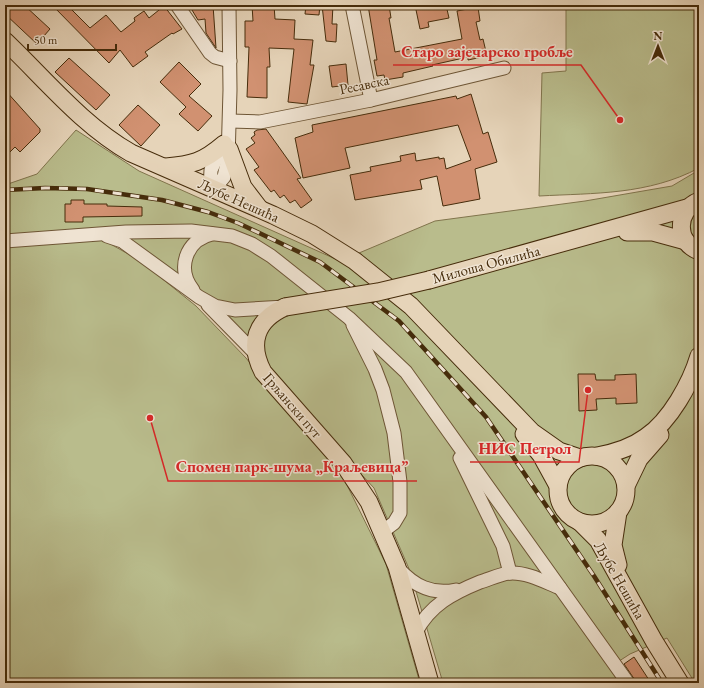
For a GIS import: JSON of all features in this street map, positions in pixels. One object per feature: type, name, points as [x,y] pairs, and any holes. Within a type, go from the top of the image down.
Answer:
[{"type":"main road","name":"Љубе Нешића","points":[[5,41],[95,130],[131,153],[312,234],[366,269],[411,306],[469,366]]},
{"type":"main road","points":[[164,168],[192,164],[203,160],[227,143],[244,187],[261,210]]},
{"type":"main road","points":[[693,204],[683,216],[681,224],[682,233],[694,249]]},
{"type":"main road","name":"Милоша Обилића","points":[[378,292],[429,280],[593,236],[693,204]]},
{"type":"main road","name":"Милоша Обилића","points":[[593,236],[653,232],[694,249]]},
{"type":"main road","name":"Грљански пут","points":[[378,292],[285,307],[269,316],[260,327],[256,339],[256,354],[263,372],[349,470],[363,493],[382,532],[396,567],[430,683]]},
{"type":"main road","points":[[469,366],[532,432],[560,451],[580,458],[623,450],[646,437],[657,427],[688,383],[699,356]]},
{"type":"main road","points":[[469,366],[541,455],[558,486]]},
{"type":"main road","points":[[580,458],[566,468],[560,478],[558,486],[559,498],[564,509],[572,518],[580,522],[598,523],[607,520],[618,512],[625,498],[626,486],[639,459],[675,418],[699,377]]},
{"type":"main road","points":[[597,456],[610,461],[618,468],[623,476],[626,486]]},
{"type":"main road","name":"Љубе Нешића","points":[[618,512],[613,545],[616,558],[654,641]]},
{"type":"main road","name":"Љубе Нешића","points":[[580,522],[598,540],[654,641],[680,683]]},
{"type":"street","points":[[177,5],[210,53],[215,57],[230,61]]},
{"type":"street","points":[[212,188],[211,170],[227,143],[230,121],[230,5]]},
{"type":"street","points":[[352,5],[371,100]]},
{"type":"street","name":"Ресавска","points":[[230,121],[260,122],[371,100],[504,68]]},
{"type":"street","points":[[5,241],[101,234],[178,231],[216,234],[240,239],[263,251],[296,274],[349,318],[406,372],[628,683]]},
{"type":"street","points":[[101,234],[122,241],[199,297],[215,306],[228,310],[285,307]]},
{"type":"street","points":[[216,234],[197,240],[190,248],[185,260],[184,272],[186,281],[199,297],[256,354]]},
{"type":"street","points":[[349,318],[378,376],[394,433],[400,482],[400,513],[394,523],[382,532]]},
{"type":"street","points":[[445,426],[503,546],[510,573]]},
{"type":"street","points":[[396,567],[412,582],[425,589],[442,592],[460,590]]},
{"type":"street","points":[[416,632],[429,611],[460,590],[494,577],[510,573],[533,577],[560,588]]},
{"type":"green space","points":[[566,5],[699,5],[699,168],[680,177],[641,188],[601,193],[539,196],[542,73],[566,71]]},
{"type":"green space","points":[[76,130],[139,171],[340,261],[435,221],[585,201],[672,186],[699,170],[699,683],[695,683],[667,638],[630,654],[610,667],[620,683],[443,683],[410,571],[374,488],[172,270],[105,241],[139,260],[196,306],[246,358],[344,479],[386,564],[420,683],[5,683],[5,185],[37,174]]},
{"type":"building","points":[[5,5],[24,5],[50,29],[37,44],[5,14]]},
{"type":"building","points":[[52,5],[67,5],[90,28],[106,15],[121,32],[135,21],[134,18],[144,11],[149,18],[164,6],[182,29],[173,34],[172,33],[145,52],[148,56],[133,67],[120,50],[109,63]]},
{"type":"building","points":[[189,5],[213,5],[216,48],[206,33],[205,19],[198,20]]},
{"type":"building","points":[[252,5],[274,5],[275,19],[295,20],[294,39],[313,40],[310,65],[314,65],[307,104],[288,102],[294,49],[269,48],[270,67],[267,67],[267,98],[247,97],[249,47],[245,47],[245,21],[253,21]]},
{"type":"building","points":[[306,5],[320,5],[319,15],[305,14]]},
{"type":"building","points":[[322,5],[333,5],[332,24],[337,24],[336,42],[326,41]]},
{"type":"building","points":[[368,5],[389,5],[391,18],[389,18],[395,52],[462,39],[457,11],[478,7],[480,21],[476,22],[480,40],[483,39],[487,56],[468,60],[468,57],[432,65],[433,66],[403,73],[403,77],[385,80],[384,75],[377,76],[374,60],[377,60]]},
{"type":"building","points":[[415,5],[446,5],[449,18],[428,22],[429,27],[420,29]]},
{"type":"building","points":[[69,58],[110,95],[96,110],[55,72]]},
{"type":"building","points":[[179,62],[201,84],[189,96],[212,116],[198,131],[179,114],[186,107],[160,82]]},
{"type":"building","points":[[346,64],[348,85],[332,87],[329,66]]},
{"type":"building","points":[[5,90],[40,129],[40,132],[20,152],[15,147],[5,157]]},
{"type":"building","points":[[471,94],[483,134],[488,132],[497,162],[475,169],[480,199],[443,206],[437,176],[420,180],[422,189],[355,200],[350,175],[371,171],[370,167],[401,161],[400,156],[415,153],[416,161],[439,157],[439,159],[444,158],[446,169],[471,160],[458,125],[345,148],[350,168],[303,178],[295,138],[313,132],[312,125],[456,96],[457,99]]},
{"type":"building","points":[[138,105],[160,125],[141,146],[119,125]]},
{"type":"building","points":[[266,129],[301,178],[297,179],[312,200],[301,208],[295,200],[290,203],[284,195],[280,198],[274,190],[271,192],[254,170],[259,167],[246,149],[255,143],[251,138],[255,135],[254,132],[257,130]]},
{"type":"building","points":[[71,200],[84,200],[84,204],[142,207],[142,216],[83,217],[83,222],[65,222],[65,204],[71,204]]},
{"type":"building","points":[[578,374],[595,374],[596,380],[615,380],[615,375],[636,374],[637,403],[616,404],[616,398],[596,399],[597,410],[579,411]]},
{"type":"building","points":[[634,657],[651,683],[637,683],[624,664]]},
{"type":"railway","points":[[5,190],[45,188],[87,189],[162,200],[208,212],[238,223],[320,262],[399,321],[486,417],[594,576],[662,683]]},
{"type":"place","name":"Старо зајечарско гробље","points":[[620,120]]},
{"type":"place","name":"НИС Петрол","points":[[588,390]]},
{"type":"place","name":"Спомен парк-шума „Краљевица”","points":[[150,418]]}]
